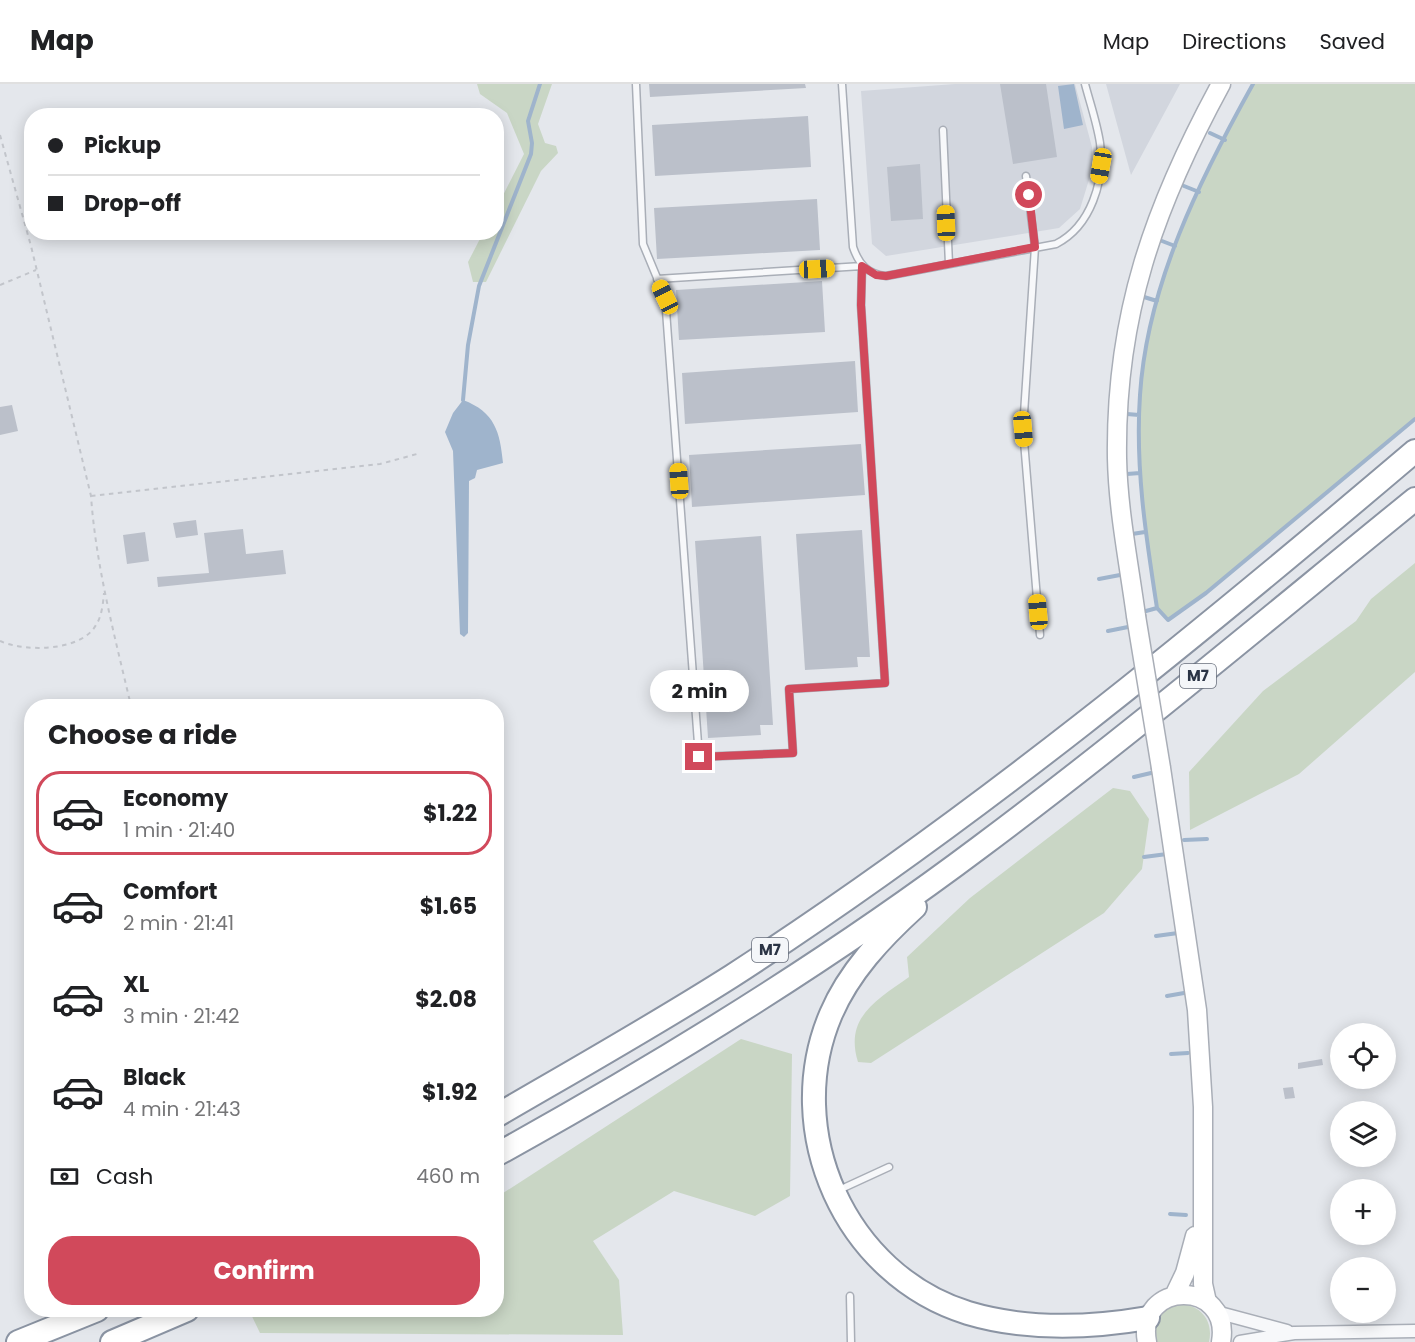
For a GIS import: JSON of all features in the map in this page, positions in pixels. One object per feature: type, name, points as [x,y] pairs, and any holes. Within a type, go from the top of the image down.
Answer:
[{"type":"highway","name":"M7","points":[[504,1111],[731,976],[863,886],[1030,764],[1181,646],[1415,451]]},
{"type":"highway","name":"M7","points":[[504,1151],[616,1089],[716,1027],[812,965],[978,849],[1161,706],[1415,499]]},
{"type":"highway","points":[[978,849],[872,950],[844,988],[830,1016],[820,1048],[814,1083],[815,1127],[821,1161],[833,1193],[852,1227],[882,1262],[910,1284],[939,1301],[967,1313],[1007,1322],[1039,1325],[1115,1324],[1148,1318]]},
{"type":"highway","points":[[18,1342],[80,1317]]},
{"type":"highway","points":[[112,1342],[171,1317]]},
{"type":"main road","points":[[1221,84],[1166,194],[1149,240],[1133,295],[1123,349],[1118,397],[1117,459],[1136,616],[1197,1010],[1203,1107],[1203,1284],[1222,1327],[1221,1342]]},
{"type":"main road","points":[[1174,1296],[1189,1260],[1204,1187]]},
{"type":"main road","points":[[1147,1342],[1148,1318],[1158,1305],[1174,1296],[1191,1295],[1212,1307]]},
{"type":"street","points":[[1212,1307],[1294,1332]]},
{"type":"street","points":[[1240,1342],[1294,1332],[1415,1331]]},
{"type":"lane","points":[[636,84],[643,244],[665,297],[699,757],[793,753],[789,689],[885,683],[861,305],[862,266],[853,247],[842,84]]},
{"type":"lane","points":[[657,279],[862,266],[876,275],[886,276],[1056,244],[1081,226],[1097,187],[1101,166],[1100,144],[1085,84]]},
{"type":"lane","points":[[943,130],[949,264]]},
{"type":"lane","points":[[1026,176],[1035,247],[1023,429],[1040,635]]},
{"type":"lane","points":[[833,1193],[889,1167]]},
{"type":"lane","points":[[850,1296],[851,1342]]},
{"type":"path","points":[[0,135],[24,225]]},
{"type":"path","points":[[28,240],[91,496],[93,527],[104,590],[129,699]]},
{"type":"path","points":[[0,285],[36,270]]},
{"type":"path","points":[[91,496],[380,464],[417,454]]},
{"type":"path","points":[[0,641],[13,647],[32,649],[74,643],[86,637],[96,625],[104,590]]},
{"type":"shaded area","points":[[955,84],[1075,84],[1092,147],[1092,170],[1080,209],[1059,228],[886,256],[872,244],[861,91]]},
{"type":"shaded area","points":[[1106,84],[1180,84],[1131,175]]},
{"type":"green space","points":[[477,84],[552,84],[538,124],[545,143],[556,146],[558,153],[541,171],[486,282],[473,282],[468,262],[479,240],[504,240],[504,193],[524,154],[504,108],[500,108],[480,94]]},
{"type":"green space","points":[[1253,84],[1415,84],[1415,419],[1206,593],[1168,620],[1157,608],[1142,502],[1139,422],[1145,354],[1153,313],[1179,234],[1214,157]]},
{"type":"green space","points":[[1415,563],[1415,672],[1299,774],[1190,830],[1189,772],[1263,691],[1356,621],[1371,599]]},
{"type":"green space","points":[[1113,788],[1130,791],[1149,819],[1142,869],[1104,913],[871,1063],[858,1062],[855,1046],[860,1021],[875,1002],[909,977],[907,957],[970,898]]},
{"type":"green space","points":[[741,1039],[792,1054],[790,1196],[755,1216],[674,1191],[593,1241],[619,1280],[623,1335],[260,1333],[252,1317],[504,1317],[504,1192]]},
{"type":"green space","points":[[1178,1304],[1193,1307],[1204,1315],[1209,1327],[1209,1342],[1156,1342],[1156,1320],[1169,1307]]},
{"type":"water","points":[[1074,84],[1083,125],[1064,129],[1058,86]]},
{"type":"water","points":[[463,400],[482,411],[494,424],[503,463],[477,470],[475,478],[469,481],[468,633],[464,637],[460,634],[453,451],[445,432],[453,413]]},
{"type":"building","points":[[649,84],[805,84],[806,88],[650,97]]},
{"type":"building","points":[[1000,84],[1046,84],[1057,157],[1013,164]]},
{"type":"building","points":[[808,116],[811,167],[655,176],[652,125]]},
{"type":"building","points":[[920,164],[923,219],[891,221],[887,167]]},
{"type":"building","points":[[817,199],[820,250],[657,259],[654,208]]},
{"type":"building","points":[[822,281],[825,332],[679,340],[676,290]]},
{"type":"building","points":[[855,361],[858,412],[685,424],[682,373]]},
{"type":"building","points":[[12,405],[18,431],[0,435],[0,407]]},
{"type":"building","points":[[861,444],[865,495],[692,507],[689,455]]},
{"type":"building","points":[[196,520],[198,535],[176,538],[173,523]]},
{"type":"building","points":[[243,529],[246,554],[283,550],[286,574],[158,587],[157,577],[209,573],[204,533]]},
{"type":"building","points":[[862,530],[870,657],[857,657],[858,667],[805,670],[796,534]]},
{"type":"building","points":[[145,532],[149,561],[127,564],[123,535]]},
{"type":"building","points":[[761,536],[773,725],[760,725],[761,735],[708,738],[695,541]]},
{"type":"building","points":[[1322,1059],[1323,1065],[1298,1069],[1298,1063]]},
{"type":"building","points":[[1293,1087],[1295,1098],[1285,1099],[1283,1088]]},
{"type":"waterway","points":[[504,223],[531,154],[532,143],[528,121],[540,84]]},
{"type":"waterway","points":[[1253,84],[1214,157],[1179,234],[1153,313],[1145,354],[1140,395],[1140,475],[1157,608],[1168,620],[1206,593],[1415,419]]},
{"type":"waterway","points":[[1210,133],[1225,140]]},
{"type":"waterway","points":[[1184,186],[1199,192]]},
{"type":"waterway","points":[[463,400],[468,345],[479,286],[497,240]]},
{"type":"waterway","points":[[1162,241],[1175,246]]},
{"type":"waterway","points":[[1144,297],[1157,301]]},
{"type":"waterway","points":[[1127,414],[1139,415]]},
{"type":"waterway","points":[[1127,474],[1140,473]]},
{"type":"waterway","points":[[1132,534],[1145,532]]},
{"type":"waterway","points":[[1099,579],[1120,575]]},
{"type":"waterway","points":[[1146,611],[1157,608]]},
{"type":"waterway","points":[[1108,631],[1128,627]]},
{"type":"waterway","points":[[1134,777],[1151,773]]},
{"type":"waterway","points":[[1184,840],[1207,839]]},
{"type":"waterway","points":[[1144,857],[1167,854]]},
{"type":"waterway","points":[[1156,936],[1178,933]]},
{"type":"waterway","points":[[1167,996],[1184,993]]},
{"type":"waterway","points":[[1171,1054],[1188,1053]]},
{"type":"waterway","points":[[1170,1214],[1186,1215]]},
{"type":"route","points":[[699,757],[793,753],[789,689],[885,683],[861,305],[862,266],[876,275],[886,276],[1035,247],[1029,195]]}]
